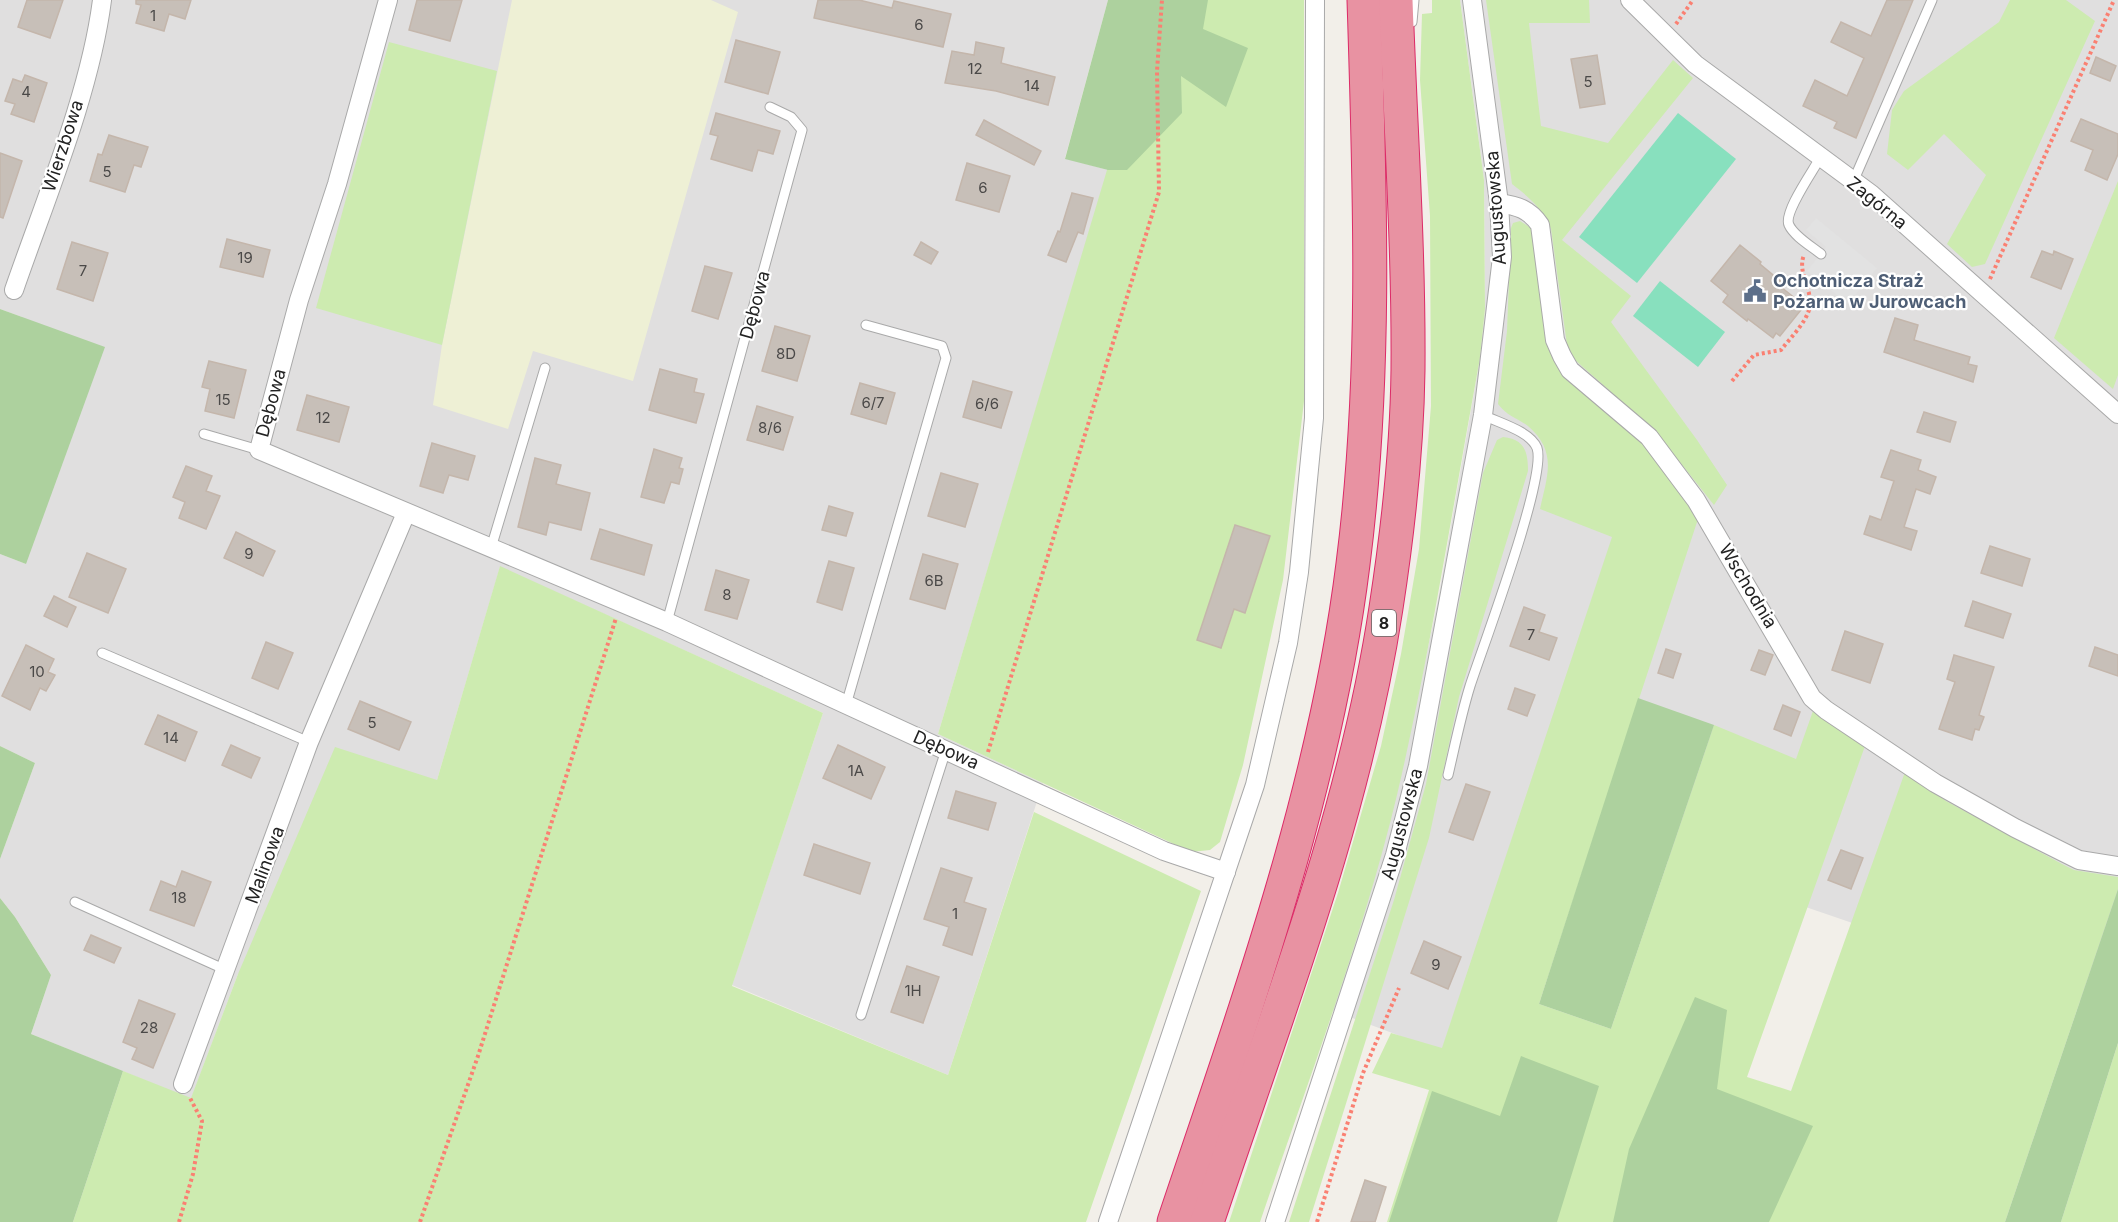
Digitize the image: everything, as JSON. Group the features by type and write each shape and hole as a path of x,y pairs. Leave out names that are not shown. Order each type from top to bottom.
{"highway":[{"name":"8","path":"1174,1222 1284,885 1320,745 1344,624 1365,450 1371,332 1370,177 1364,0"},
{"name":"8","path":"1207,1222 1303,936 1336,828 1360,736 1386,610 1402,471 1408,374 1403,64 1396,0"}],"street":[{"name":"Wierzbowa","path":"14,290 76,108 98,30 102,0"},
{"name":"Dębowa","path":"388,0 337,184 299,300 259,450 667,622 1164,851 1226,872"},
{"path":"1108,1222 1255,785 1283,665 1299,572 1314,418 1316,0"},
{"name":"Augustowska","path":"1275,1222 1395,855 1415,777 1483,415 1502,257 1499,203 1472,0"},
{"name":"Zagórna","path":"1630,0 1667,38 1736,96 1871,194 2118,414"},
{"name":"Wschodnia","path":"1499,203 1523,208 1533,214 1540,225 1555,340 1570,370 1649,437 1696,500 1812,698 1826,710 1935,783 2015,828 2079,860 2118,866"},
{"name":"Malinowa","path":"183,1084 309,742 406,513"}],"lane":[{"path":"1411,29 1414,0"},
{"path":"1853,182 1932,0"},
{"name":"Dębowa","path":"667,622 801,130 791,117 770,107"},
{"path":"1820,158 1789,209 1787,219 1789,227 1821,254"},
{"path":"846,705 946,358 942,346 866,325"},
{"path":"491,548 545,368"},
{"name":"Augustowska","path":"1448,775 1470,688 1522,531 1538,469 1537,448 1531,440 1483,415"},
{"path":"204,434 259,450"},
{"path":"102,653 309,742"},
{"path":"861,1015 946,750"},
{"path":"75,902 226,970"}],"path":[{"path":"984,767 1159,192 1157,71 1162,0"},
{"path":"1667,38 1693,0"},
{"path":"1980,291 1992,275 2114,0"},
{"path":"1732,381 1754,355 1781,350 1808,314 1810,303 1800,263 1809,244"},
{"path":"420,1222 481,1045 621,603"},
{"path":"1317,1222 1363,1073 1399,988"},
{"path":"179,1222 194,1174 202,1121 183,1084"}],"shaded area":[{"path":"0,0 1108,0 1065,158 1108,170 938,734 1043,783 948,1075 732,985 823,713 500,567 437,780 238,974 191,1099 31,1034 51,975 15,917 0,898 0,859 35,763 0,746 0,554 26,564 22,317 0,309"},
{"path":"1460,0 2118,0 2118,1014 1537,815 1451,1055 1331,1010 1396,797 1438,600 1480,358 1485,309 1484,180"},
{"path":"1816,218 1877,268 1848,304 1807,271 1826,247 1806,230"}],"green space":[{"path":"512,0 711,0 738,12 633,381 533,351 508,429 433,405 442,345"},
{"path":"1108,0 1304,0 1304,401 1283,580 1243,765 1220,842 1210,850 1191,852 938,734 1107,170"},
{"path":"1108,0 1208,0 1203,29 1248,48 1226,107 1181,76 1182,113 1127,170 1108,170 1065,159"},
{"path":"1432,0 1460,0 1484,180 1485,309 1480,358 1421,686 1397,795 1368,903 1260,1222 1229,1222 1338,893 1381,746 1401,654 1419,549 1431,406 1430,216 1420,80 1422,14 1432,13"},
{"path":"1486,0 1589,0 1590,23 1529,23 1541,126 1608,143 1673,60 1693,78 1562,240 1631,296 1611,322 1727,485 1714,505 1655,431 1575,360 1567,345 1551,229 1535,204 1512,184"},
{"path":"2010,0 2066,0 2095,21 1985,264 1972,267 1947,244 1986,175 1944,134 1908,170 1887,154 1892,110 1904,91 1999,22"},
{"path":"389,42 497,71 442,345 316,308"},
{"path":"1678,113 1736,159 1637,283 1579,237"},
{"path":"2118,181 2118,375 2113,389 2054,338"},
{"path":"1520,221 1531,228 1546,343 1554,358 1575,384 1641,441 1698,519 1539,1004 1611,1029 1714,725 1796,759 1813,711 1865,746 1747,1077 1791,1091 1905,772 1946,801 2074,870 2118,877 2118,889 2005,1222 1387,1222 1429,1090 1372,1073 1391,1033 1442,1048 1612,537 1540,509 1548,465 1544,445 1528,426 1498,404 1507,331 1511,228 1513,223"},
{"path":"1660,281 1725,332 1698,367 1633,316"},
{"path":"0,309 105,347 26,564 0,554"},
{"path":"1503,437 1516,440 1523,447 1526,452 1528,471 1459,697 1429,838 1309,1222 1289,1222 1394,900 1426,784 1483,473 1497,440"},
{"path":"500,566 823,713 732,986 948,1075 1034,812 1201,891 1086,1222 73,1222 123,1071 191,1098 238,974 335,747 437,780"},
{"path":"1638,698 1714,725 1611,1029 1539,1004"},
{"path":"0,746 35,763 0,859"},
{"path":"2118,889 2118,1043 2061,1222 2005,1222"},
{"path":"0,898 15,917 51,975 31,1034 123,1071 73,1222 0,1222"},
{"path":"1695,997 1727,1010 1717,1089 1813,1126 1769,1222 1613,1222 1629,1149"},
{"path":"2118,1043 2118,1222 2061,1222"},
{"path":"1521,1056 1599,1086 1557,1222 1389,1222 1432,1091 1500,1116"}],"building":[{"path":"27,0 63,0 50,38 18,27"},
{"path":"136,0 191,0 185,19 169,14 164,31 136,23 141,5 136,4"},
{"path":"417,0 462,0 450,41 409,30"},
{"path":"818,0 859,0 892,8 894,1 951,14 943,47 814,18"},
{"path":"1887,0 1913,0 1856,138 1834,128 1837,122 1803,106 1815,80 1847,96 1864,58 1831,42 1841,22 1871,36"},
{"path":"736,40 780,52 768,94 725,82"},
{"path":"976,42 1004,48 1001,63 1055,77 1048,105 996,91 945,83 952,51 974,55"},
{"path":"1597,55 1605,104 1580,108 1571,59"},
{"path":"2096,57 2116,66 2110,81 2090,73"},
{"path":"25,75 47,83 34,122 11,114 15,104 5,101 13,79 22,82"},
{"path":"716,113 780,131 773,154 758,150 752,171 711,159 718,136 710,134"},
{"path":"2081,119 2118,134 2118,154 2107,180 2085,170 2093,150 2071,141"},
{"path":"984,120 1041,151 1034,165 976,135"},
{"path":"109,135 148,147 141,167 134,165 125,192 90,181 98,154 102,155"},
{"path":"0,153 22,161 3,218 0,217"},
{"path":"967,163 1010,176 999,212 956,200"},
{"path":"1072,193 1093,198 1083,234 1078,232 1066,262 1048,255 1058,231 1060,232"},
{"path":"227,239 270,250 263,277 220,267"},
{"path":"72,242 108,253 93,301 57,289"},
{"path":"921,242 938,252 931,264 914,255"},
{"name":"Ochotnicza Straż Pożarna w Jurowcach","path":"1740,245 1784,284 1781,287 1801,303 1797,307 1801,310 1780,336 1776,333 1773,338 1723,302 1728,295 1711,281"},
{"path":"2042,251 2053,255 2054,251 2073,259 2061,289 2031,277"},
{"path":"705,266 732,273 718,319 692,311"},
{"path":"1895,318 1918,325 1914,340 1970,357 1968,364 1977,366 1973,382 1884,352"},
{"path":"775,326 810,336 797,381 762,371"},
{"path":"209,361 246,370 234,418 205,411 210,389 202,387"},
{"path":"660,369 697,379 694,392 704,394 696,423 649,410"},
{"path":"973,381 1012,392 1001,428 963,417"},
{"path":"860,383 895,393 886,424 851,414"},
{"path":"307,395 349,407 339,442 297,430"},
{"path":"757,406 793,417 783,450 747,440"},
{"path":"1924,412 1956,422 1950,442 1917,432"},
{"path":"432,443 475,456 468,480 449,475 443,493 420,486"},
{"path":"654,449 682,458 679,468 683,469 679,484 671,482 664,503 641,497"},
{"path":"1891,450 1921,460 1918,470 1936,477 1930,494 1916,489 1904,527 1917,531 1911,550 1864,534 1870,516 1881,520 1894,481 1881,477"},
{"path":"535,458 561,465 556,484 590,493 581,530 549,522 546,535 518,527"},
{"path":"186,466 212,476 206,491 220,496 206,529 179,518 185,502 173,497"},
{"path":"941,473 978,484 965,527 928,516"},
{"path":"829,506 853,513 846,536 822,530"},
{"path":"1235,525 1270,536 1245,613 1234,609 1221,648 1197,640"},
{"path":"600,529 652,545 644,575 591,559"},
{"path":"236,532 275,551 263,576 224,558"},
{"path":"1990,546 2030,559 2022,586 1981,573"},
{"path":"87,553 126,569 108,613 69,597"},
{"path":"923,554 958,564 945,609 910,599"},
{"path":"829,561 854,568 842,610 817,602"},
{"path":"716,570 749,580 737,619 705,610"},
{"path":"54,596 76,607 67,627 44,616"},
{"path":"1973,601 2011,614 2003,638 1965,626"},
{"path":"1524,607 1545,615 1539,632 1557,638 1549,660 1510,646"},
{"path":"1845,631 1883,644 1870,683 1832,670"},
{"path":"266,642 293,653 278,689 252,678"},
{"path":"26,645 54,659 48,672 55,675 46,691 40,688 30,710 2,696"},
{"path":"2095,647 2118,655 2118,676 2089,666"},
{"path":"1666,649 1681,654 1673,678 1658,673"},
{"path":"1759,650 1773,655 1765,675 1751,670"},
{"path":"1954,655 1994,667 1979,715 1984,717 1979,730 1975,729 1972,740 1939,729 1955,682 1947,679"},
{"path":"1515,688 1535,695 1527,716 1508,709"},
{"path":"360,701 411,722 399,750 348,729"},
{"path":"1783,705 1800,712 1791,736 1774,729"},
{"path":"158,715 197,732 185,761 145,744"},
{"path":"231,745 260,758 251,778 222,765"},
{"path":"838,745 885,767 871,799 823,778"},
{"path":"1466,784 1490,792 1473,840 1449,832"},
{"path":"956,791 996,803 988,830 948,818"},
{"path":"814,844 870,863 860,894 804,875"},
{"path":"1841,850 1863,858 1851,889 1828,880"},
{"path":"941,868 972,878 964,902 986,909 972,955 943,945 949,927 924,919"},
{"path":"182,871 211,882 194,926 150,910 161,881 176,887"},
{"path":"91,935 121,948 114,963 84,950"},
{"path":"1424,941 1461,957 1448,989 1411,973"},
{"path":"907,966 939,977 923,1023 891,1012"},
{"path":"139,1000 175,1014 153,1068 132,1059 137,1048 123,1042"},
{"path":"1365,1180 1386,1187 1375,1222 1351,1222"}],"place":[{"name":"Ochotnicza Straż Pożarna w Jurowcach","path":"1755,291"}]}
